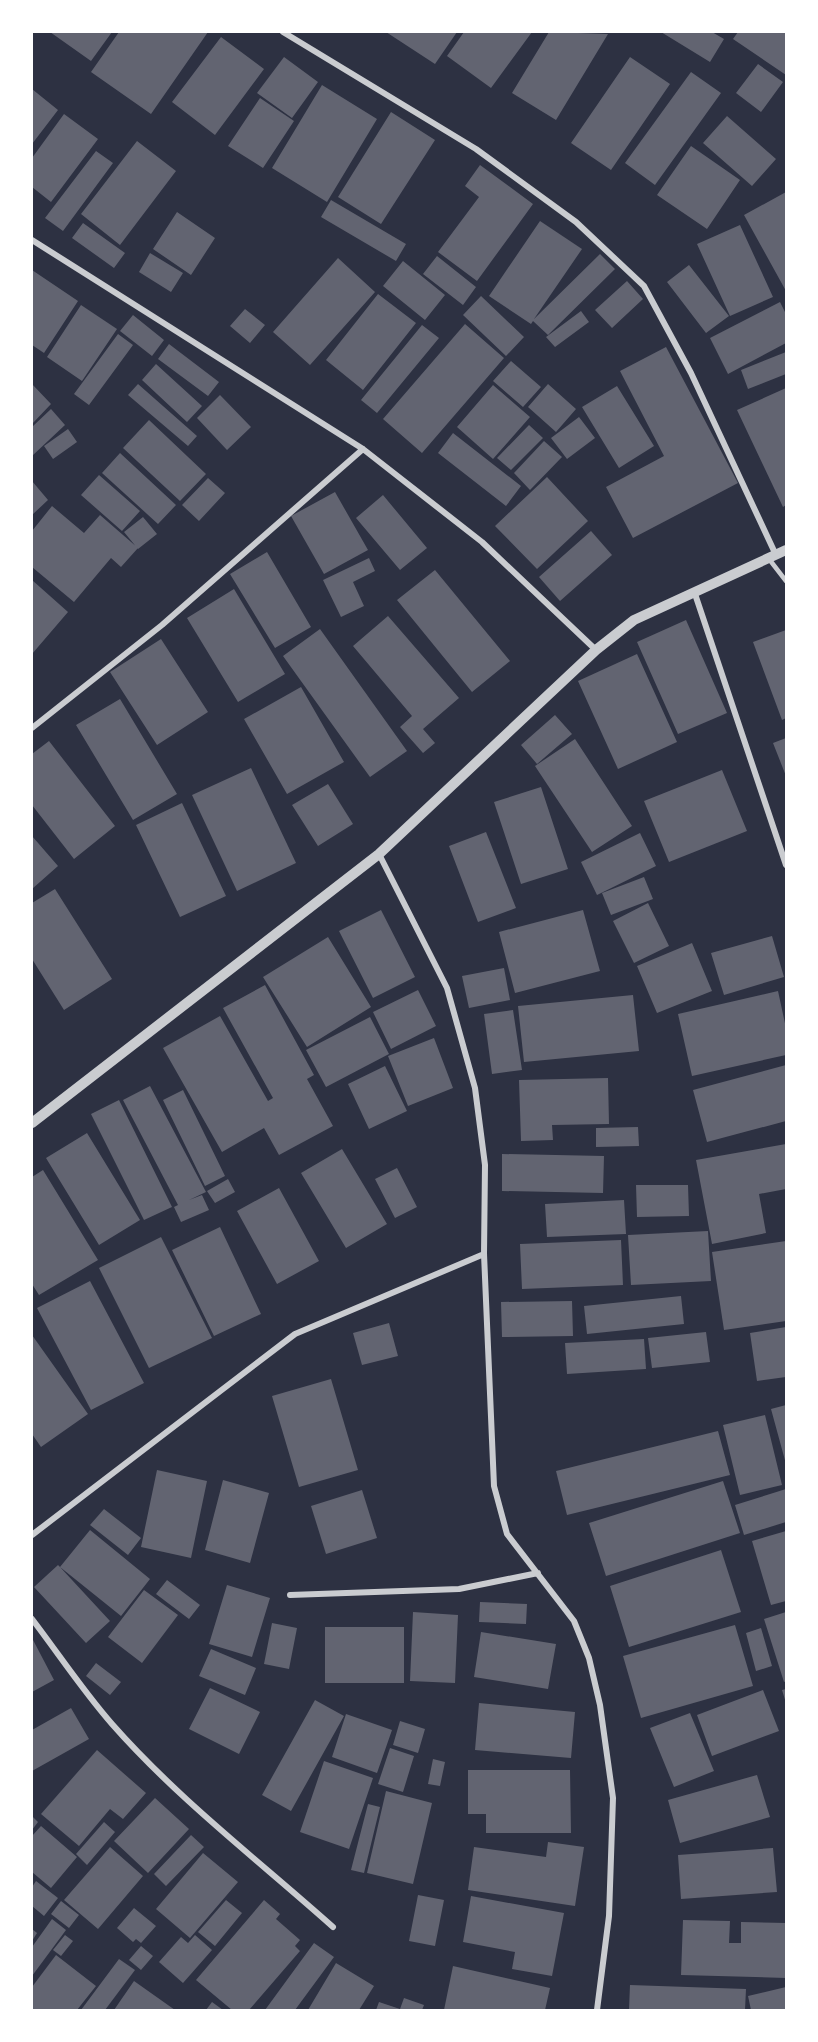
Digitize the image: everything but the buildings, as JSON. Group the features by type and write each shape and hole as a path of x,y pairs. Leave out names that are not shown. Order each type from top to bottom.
{"street":[{"path":"283,32 477,149 576,222 644,286 691,373 771,555"},
{"path":"32,240 363,449 482,542 596,650"},
{"path":"32,728 162,625 363,449"},
{"path":"32,1123 379,854 596,650 634,620 786,550"},
{"path":"694,591 786,865"},
{"path":"379,854 447,988 475,1088 485,1165 484,1254 494,1486 507,1534 574,1621 589,1658 605,1740 613,1798 610,1892 597,2010"},
{"path":"32,1535 295,1334 484,1254"},
{"path":"290,1595 459,1589 538,1573"},
{"path":"32,1619 111,1723 157,1772 245,1853 333,1927"}],"lane":[{"path":"771,555 786,581"}]}
